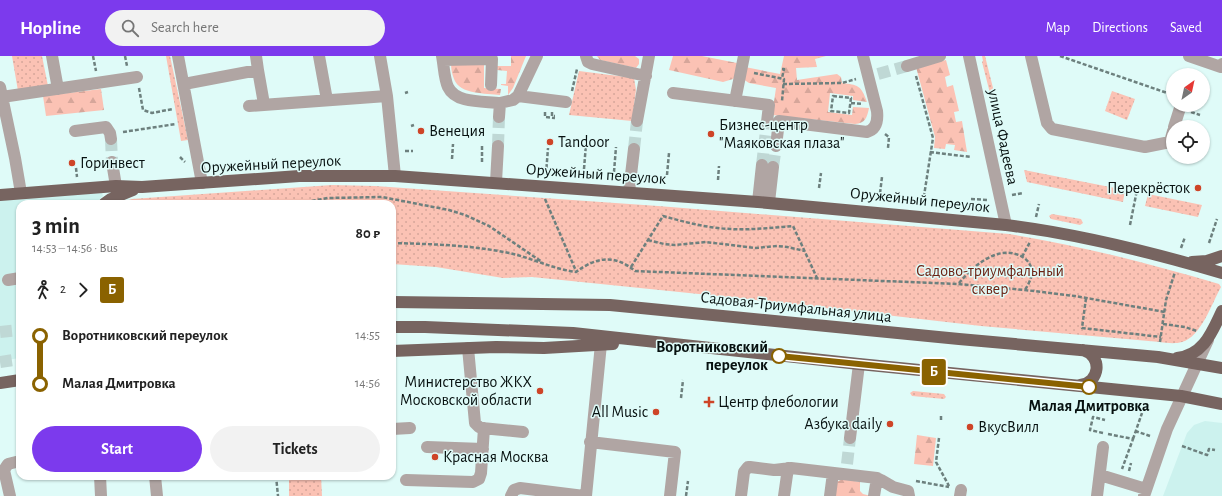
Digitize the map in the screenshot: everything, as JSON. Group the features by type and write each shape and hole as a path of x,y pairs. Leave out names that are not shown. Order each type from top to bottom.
{"main road":[{"name":"Оружейный переулок","path":"0,195 116,186 142,187 299,176 395,176 764,202 1006,225 1033,228 1128,247 1186,262"},
{"path":"109,200 125,192 142,187"},
{"path":"1186,262 1207,261 1222,256"},
{"path":"1186,262 1222,273"},
{"name":"Садовая-Триумфальная улица","path":"396,302 594,304 952,339 1082,350 1170,359 1222,368"},
{"path":"1170,359 1190,355 1201,347 1210,336 1222,311"},
{"path":"396,327 551,332 1181,396 1222,404"},
{"path":"396,351 468,348 544,348 601,344 655,343"},
{"path":"1077,386 1089,383 1096,373 1097,367 1096,361 1092,355 1088,351 1082,350"},
{"path":"0,383 16,381"}],"street":[{"path":"52,56 58,89"},
{"path":"178,56 202,183"},
{"path":"256,56 264,104"},
{"path":"319,56 327,100"},
{"path":"380,56 387,96 395,176"},
{"path":"491,85 492,59 442,58 448,88 458,97 500,103 513,100 518,96 537,56"},
{"path":"637,121 650,56"},
{"path":"735,101 744,56"},
{"path":"776,146 780,121 867,132 876,126 878,119 873,75 863,56"},
{"path":"910,65 940,56"},
{"name":"улица Фадеева","path":"968,56 1006,225"},
{"path":"1032,56 1047,123 1052,129 1145,147 1166,143"},
{"path":"1189,56 1221,67 1222,64"},
{"path":"586,57 588,62 592,64 646,76"},
{"path":"184,84 258,70"},
{"path":"21,193 1,92 58,89 137,77"},
{"path":"673,94 769,106 767,122"},
{"path":"249,106 387,96"},
{"path":"518,96 566,102"},
{"path":"499,117 500,103"},
{"path":"75,131 106,127 110,136"},
{"path":"496,182 498,146"},
{"path":"629,192 634,149"},
{"path":"112,162 116,186"},
{"path":"764,202 768,166"},
{"path":"1100,475 1145,492 1181,396 1210,336"},
{"path":"511,496 514,490 520,488 585,496 601,344"},
{"path":"468,348 474,423 479,427 484,428 523,432"},
{"path":"850,438 859,364"},
{"path":"396,429 410,428"},
{"path":"406,480 476,481 479,479 481,473 484,428"},
{"path":"590,442 675,452 670,496"},
{"path":"427,447 483,449"},
{"path":"1097,496 1103,447"},
{"path":"10,496 4,470 8,464 16,462"},
{"path":"741,496 744,472 748,467 774,470 788,468 833,473 847,470 877,478 893,487 908,491 909,496"},
{"path":"784,496 788,468"},
{"path":"830,496 833,473"},
{"path":"874,496 877,478"},
{"path":"100,480 101,496"},
{"path":"155,480 157,496"}],"path":[{"path":"1060,56 1166,93"},
{"path":"566,102 569,103 579,62 586,57"},
{"path":"910,65 932,138 924,196"},
{"path":"780,121 784,78 782,78 784,69 782,69"},
{"path":"751,72 782,78"},
{"path":"783,84 842,83 873,75"},
{"path":"137,77 143,110 152,113 173,109"},
{"path":"833,96 851,98 849,113 831,111 833,96"},
{"path":"110,136 176,124"},
{"path":"452,159 453,144"},
{"path":"584,169 586,144"},
{"path":"482,145 482,162"},
{"path":"614,172 616,147"},
{"path":"546,176 548,148"},
{"path":"930,152 972,157"},
{"path":"667,175 670,153"},
{"path":"924,164 928,165"},
{"path":"718,180 719,166"},
{"path":"819,188 821,173"},
{"path":"880,193 882,177"},
{"path":"1130,225 1137,190"},
{"path":"1008,196 1023,192"},
{"path":"317,200 328,198 382,197 448,210 465,215 489,226 546,264"},
{"path":"545,198 576,272"},
{"path":"971,199 993,199"},
{"path":"1036,219 1039,204"},
{"path":"631,267 663,216 719,228 793,226 817,278"},
{"path":"1208,243 1217,219"},
{"path":"1181,250 1185,237"},
{"path":"1022,257 1032,238"},
{"path":"648,240 675,245 706,242 755,248 787,246 804,251"},
{"path":"396,243 439,245 489,250 518,255 563,270 576,272 588,264 603,259 618,261 631,267 635,271 958,284 1025,290 1086,298 1165,312"},
{"path":"958,284 972,270 994,256 1010,252 1022,257 1029,264 1032,273 1025,290"},
{"path":"1160,342 1166,300 1175,271"},
{"path":"1086,298 1082,328 1161,337"},
{"path":"1163,324 1185,327 1197,331"},
{"path":"681,398 683,380"},
{"path":"1121,472 1142,413"},
{"path":"941,415 941,420"},
{"path":"1105,420 1093,417 1090,430 1133,439"},
{"path":"1135,431 1150,436"},
{"path":"921,481 950,488 936,462 939,438"},
{"path":"1182,446 1207,455 1209,449 1215,450"},
{"path":"276,480 278,496"},
{"path":"686,496 688,481"}],"shaded area":[{"path":"102,193 103,196 98,200 16,200 16,359 0,361 0,200"},
{"path":"1205,421 1222,423 1222,496 1163,496 1187,433 1194,425"}],"green space":[{"path":"12,56 42,56 48,86 18,91"},
{"path":"166,56 170,56 188,140 181,141"},
{"path":"511,56 526,56 513,88 508,95 508,86 501,85 506,84 507,71 497,70 497,66 511,66"},
{"path":"597,56 635,56 639,59 639,64 636,68 600,60"},
{"path":"673,56 702,56 737,63 735,76 733,79 723,82 669,70"},
{"path":"784,56 826,56 815,59 817,67 796,68 797,80 837,74 841,77 842,83 852,84 861,89 867,102 853,100 853,96 830,93 828,112 852,115 853,107 869,108 865,119 855,124 772,115 776,88 749,83 743,79 745,67 780,74"},
{"path":"982,56 985,56 997,104 993,105 982,62"},
{"path":"946,60 950,75 945,77 947,87 953,85 959,111 954,112 956,122 962,121 967,152 954,150 955,145 946,144 945,149 934,148 935,137 916,67"},
{"path":"451,63 484,63 484,88 501,89 500,95 468,91 462,88 454,79"},
{"path":"579,71 634,78 636,90 632,121 569,115"},
{"path":"101,89 104,110 46,116 43,96"},
{"path":"1112,91 1135,99 1127,120 1105,111"},
{"path":"1024,170 1125,190 1123,202 1027,182"},
{"name":"Садово-триумфальный сквер","path":"332,185 375,186 658,206 1009,234 1035,238 1167,269 1219,284 1221,287 1205,319 1195,334 1182,342 1168,343 981,326 738,298 532,277 503,278 436,267 396,264 396,200 129,200"},
{"path":"1148,194 1202,205 1198,217 1145,206"},
{"path":"1052,214 1081,219 1083,223 1080,225 1051,219 1049,216"},
{"path":"913,391 944,394 946,397 944,399 912,396 910,393"},
{"path":"917,435 936,438 933,466 914,464"},
{"path":"843,479 860,482 860,491 863,494 871,496 833,496 836,482"},
{"path":"289,480 321,480 322,496 289,496"}],"tunnel":[{"path":"878,74 907,66"},
{"path":"498,146 499,117"},
{"path":"634,149 637,121"},
{"path":"762,165 767,122"},
{"path":"111,139 112,162"},
{"path":"773,167 776,146"},
{"path":"0,332 16,330"},
{"path":"0,362 16,360"},
{"path":"847,464 850,438"}],"bus line":[{"name":"Б","path":"779,356 1089,387"}],"place":[{"name":"Венеция","path":"421,131"},
{"name":"Бизнес-центр \"Маяковская плаза\"","path":"711,134"},
{"name":"Tandoor","path":"550,142"},
{"name":"Горинвест","path":"72,163"},
{"name":"Перекрёсток","path":"1198,188"},
{"name":"Воротниковский переулок","path":"779,356"},
{"name":"Малая Дмитровка","path":"1089,387"},
{"name":"Министерство ЖКХ Московской области","path":"540,391"},
{"name":"Центр флебологии","path":"709,402"},
{"name":"All Music","path":"656,412"},
{"name":"Азбука daily","path":"890,424"},
{"name":"ВкусВилл","path":"970,427"},
{"name":"Красная Москва","path":"435,457"}]}
